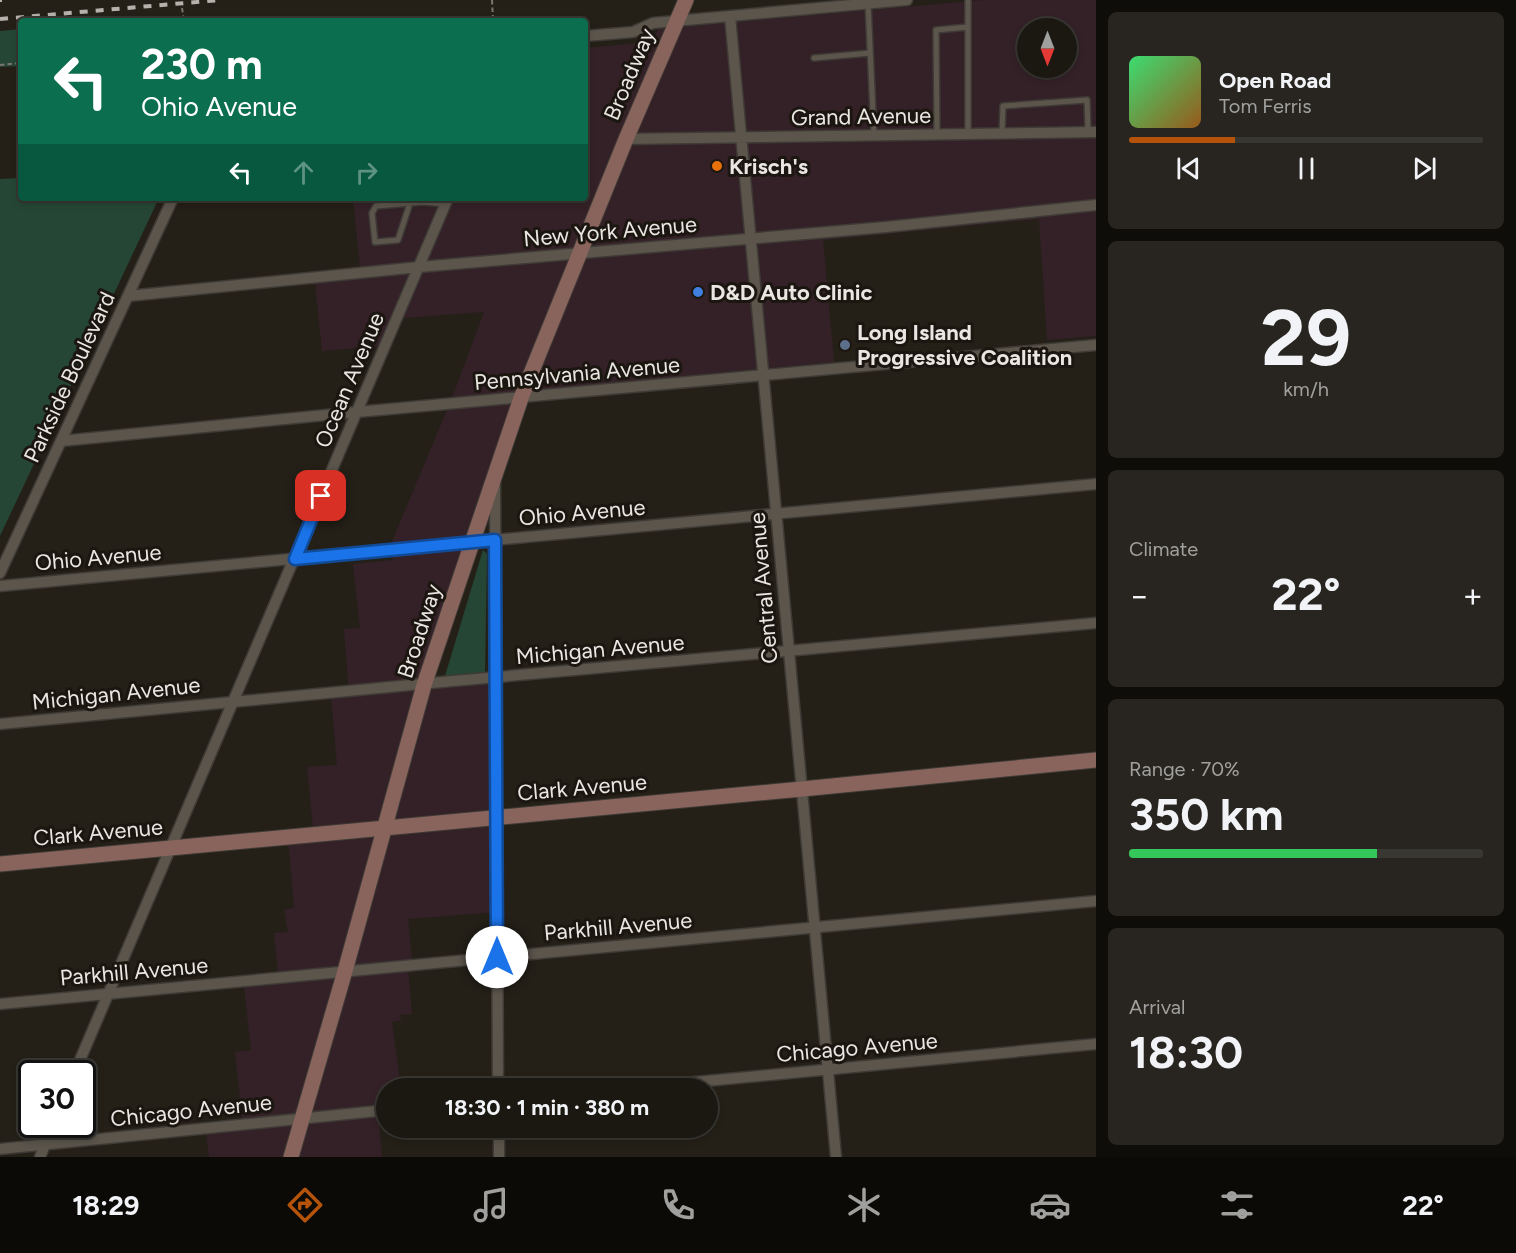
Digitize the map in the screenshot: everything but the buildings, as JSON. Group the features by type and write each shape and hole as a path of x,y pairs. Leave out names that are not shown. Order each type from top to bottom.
{"main road":[{"name":"Broadway","path":"291,1157 424,685 521,398 626,139 686,0"},
{"name":"Clark Avenue","path":"0,864 1096,760"}],"street":[{"path":"588,36 633,32 653,23 907,0"},
{"name":"Central Avenue","path":"730,16 836,1157"},
{"name":"Grand Avenue","path":"626,139 1092,132"},
{"name":"Parkside Boulevard","path":"0,573 171,201"},
{"name":"Ocean Avenue","path":"80,1060 447,201"},
{"name":"New York Avenue","path":"128,296 419,267 886,227 1096,205"},
{"name":"Pennsylvania Avenue","path":"61,441 1096,345"},
{"path":"496,474 498,1078"},
{"name":"Ohio Avenue","path":"0,586 1096,484"},
{"name":"Michigan Avenue","path":"0,724 1096,623"},
{"name":"Parkhill Avenue","path":"0,1004 1096,901"},
{"name":"Chicago Avenue","path":"718,1080 1096,1044"},
{"name":"Chicago Avenue","path":"0,1149 376,1111"},
{"path":"40,1157 48,1138"},
{"path":"499,1138 499,1157"}],"lane":[{"path":"968,0 968,134"},
{"path":"868,3 874,135"},
{"path":"937,134 936,30 968,27"},
{"path":"814,58 870,53"},
{"path":"1002,133 1004,106 1087,100 1092,132"},
{"path":"410,203 398,240 375,242 372,213 376,206 410,203 447,201"}],"path":[{"path":"492,0 493,18"},
{"path":"182,8 184,18"},
{"path":"0,65 18,63"}],"shaded area":[{"path":"983,0 1096,0 1096,336 1047,340 1039,219 823,240 834,362 516,392 415,690 489,684 492,823 497,912 408,919 413,969 408,969 412,1014 400,1015 401,1020 392,1022 400,1078 376,1078 376,1138 380,1138 382,1157 209,1157 206,1130 243,1126 235,1052 251,1050 244,987 279,983 274,933 288,932 284,910 294,908 289,849 284,842 314,838 307,767 337,765 331,696 349,694 344,629 360,628 353,564 393,560 391,544 452,398 484,312 404,318 390,345 322,351 315,282 361,277 353,201 588,201 588,48 652,42 658,29"}],"green space":[{"path":"18,29 18,66 0,67 0,31"},
{"path":"18,178 18,201 158,201 0,536 0,179"},
{"path":"483,550 487,554 485,672 445,676"}],"railway":[{"path":"0,19 220,0"}],"place":[{"name":"Krisch's","path":"717,166"},
{"name":"D&D Auto Clinic","path":"698,292"},
{"name":"Long Island Progressive Coalition","path":"845,345"}],"route":[{"path":"321,496 295,559 495,540 497,957"}]}
